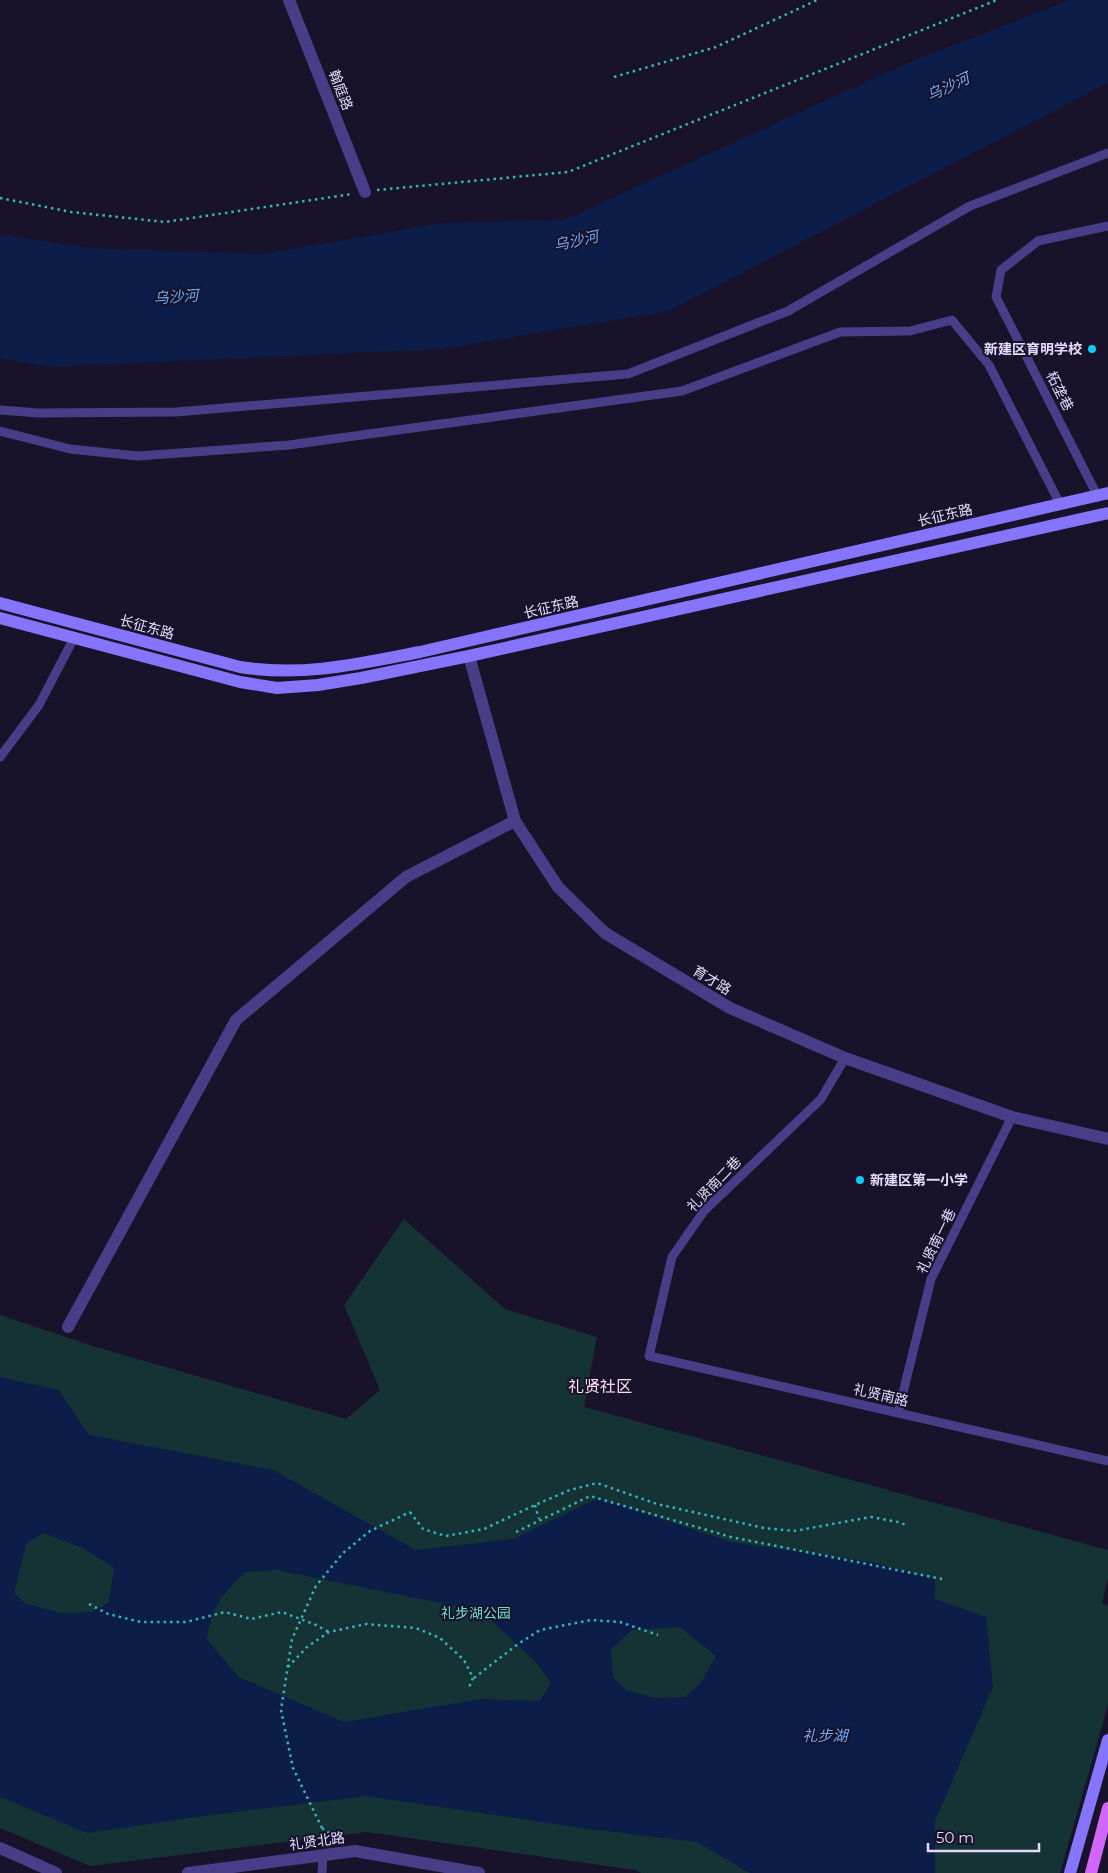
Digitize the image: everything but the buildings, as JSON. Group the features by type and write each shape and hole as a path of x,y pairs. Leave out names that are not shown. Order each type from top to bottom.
{"main road":[{"name":"长征东路","path":"0,602 240,667 268,672 318,670 420,652 1103,494"},
{"path":"0,618 240,682 277,688 318,686 469,656 1108,513"},
{"path":"1070,1873 1108,1740"},
{"path":"1091,1873 1108,1808"}],"street":[{"name":"翰庭路","path":"289,0 365,192"},
{"name":"育才路","path":"469,656 514,821 558,887 605,933 730,1008 845,1058 1012,1117 1108,1139"},
{"path":"68,1327 236,1020 406,877 514,821"},
{"path":"0,1848 56,1873"},
{"name":"礼贤北路","path":"188,1873 355,1851 479,1873"}],"lane":[{"path":"0,410 38,413 176,412 628,374 788,311 970,206 1108,153"},
{"name":"柘垄巷","path":"1103,494 996,297 1000,270 1038,240 1108,226"},
{"path":"0,431 70,449 138,456 289,446 682,391 840,332 910,331 952,320 989,365 1060,504"},
{"path":"0,757 38,705 74,638"},
{"name":"礼贤南二巷","path":"649,1356 672,1257 704,1211 821,1100 845,1058"},
{"name":"礼贤南一巷","path":"898,1413 931,1279 1012,1117"},
{"name":"礼贤南路","path":"649,1356 1108,1461"},
{"path":"322,1873 323,1855"}],"path":[{"path":"614,76 716,47 817,0"},
{"path":"0,198 71,212 165,222 365,192 568,172 996,0"},
{"path":"322,1828 293,1768 280,1710 292,1639 316,1586 343,1553 370,1531 410,1512 422,1530 446,1536 484,1529 570,1490 597,1483 657,1504 764,1528 794,1531 871,1518 906,1525"},
{"path":"516,1532 590,1496 731,1536 942,1579"},
{"path":"535,1505 540,1519"},
{"path":"89,1604 108,1614 141,1622 186,1622 225,1612 251,1619 282,1612 329,1632"},
{"path":"468,1690 473,1678 540,1630 591,1620 620,1622 658,1635"},
{"path":"288,1668 307,1647 329,1632 366,1624 416,1628 440,1638 464,1660 473,1678"}],"green space":[{"name":"礼步湖公园","path":"404,1219 505,1309 597,1337 584,1407 1108,1550 1108,1579 1102,1603 1108,1606 1108,1705 1060,1873 641,1873 635,1870 367,1832 90,1866 0,1828 0,1315 96,1347 346,1419 380,1390 344,1305"}],"water":[{"name":"乌沙河","path":"1070,0 1108,0 1108,83 669,311 441,349 46,367 0,358 0,234 89,248 263,254 441,223 564,220 910,62"},
{"name":"礼步湖","path":"0,1377 59,1390 89,1435 273,1470 416,1550 513,1539 598,1498 731,1542 871,1562 935,1579 935,1599 986,1617 993,1687 935,1821 935,1873 750,1873 697,1842 588,1829 367,1796 204,1816 87,1833 0,1797","holes":["43,1533 83,1548 114,1568 109,1602 92,1612 61,1613 26,1604 14,1593 26,1544","277,1570 481,1611 535,1661 551,1683 540,1701 481,1699 344,1722 239,1677 207,1640 211,1619 219,1602 230,1587 245,1572","680,1627 716,1656 701,1683 685,1697 655,1698 626,1690 613,1677 611,1649 632,1630"]}],"place":[{"name":"新建区育明学校","path":"1092,349"},
{"name":"新建区第一小学","path":"860,1180"}],"district":[{"name":"礼贤社区","path":"600,1386"}]}
